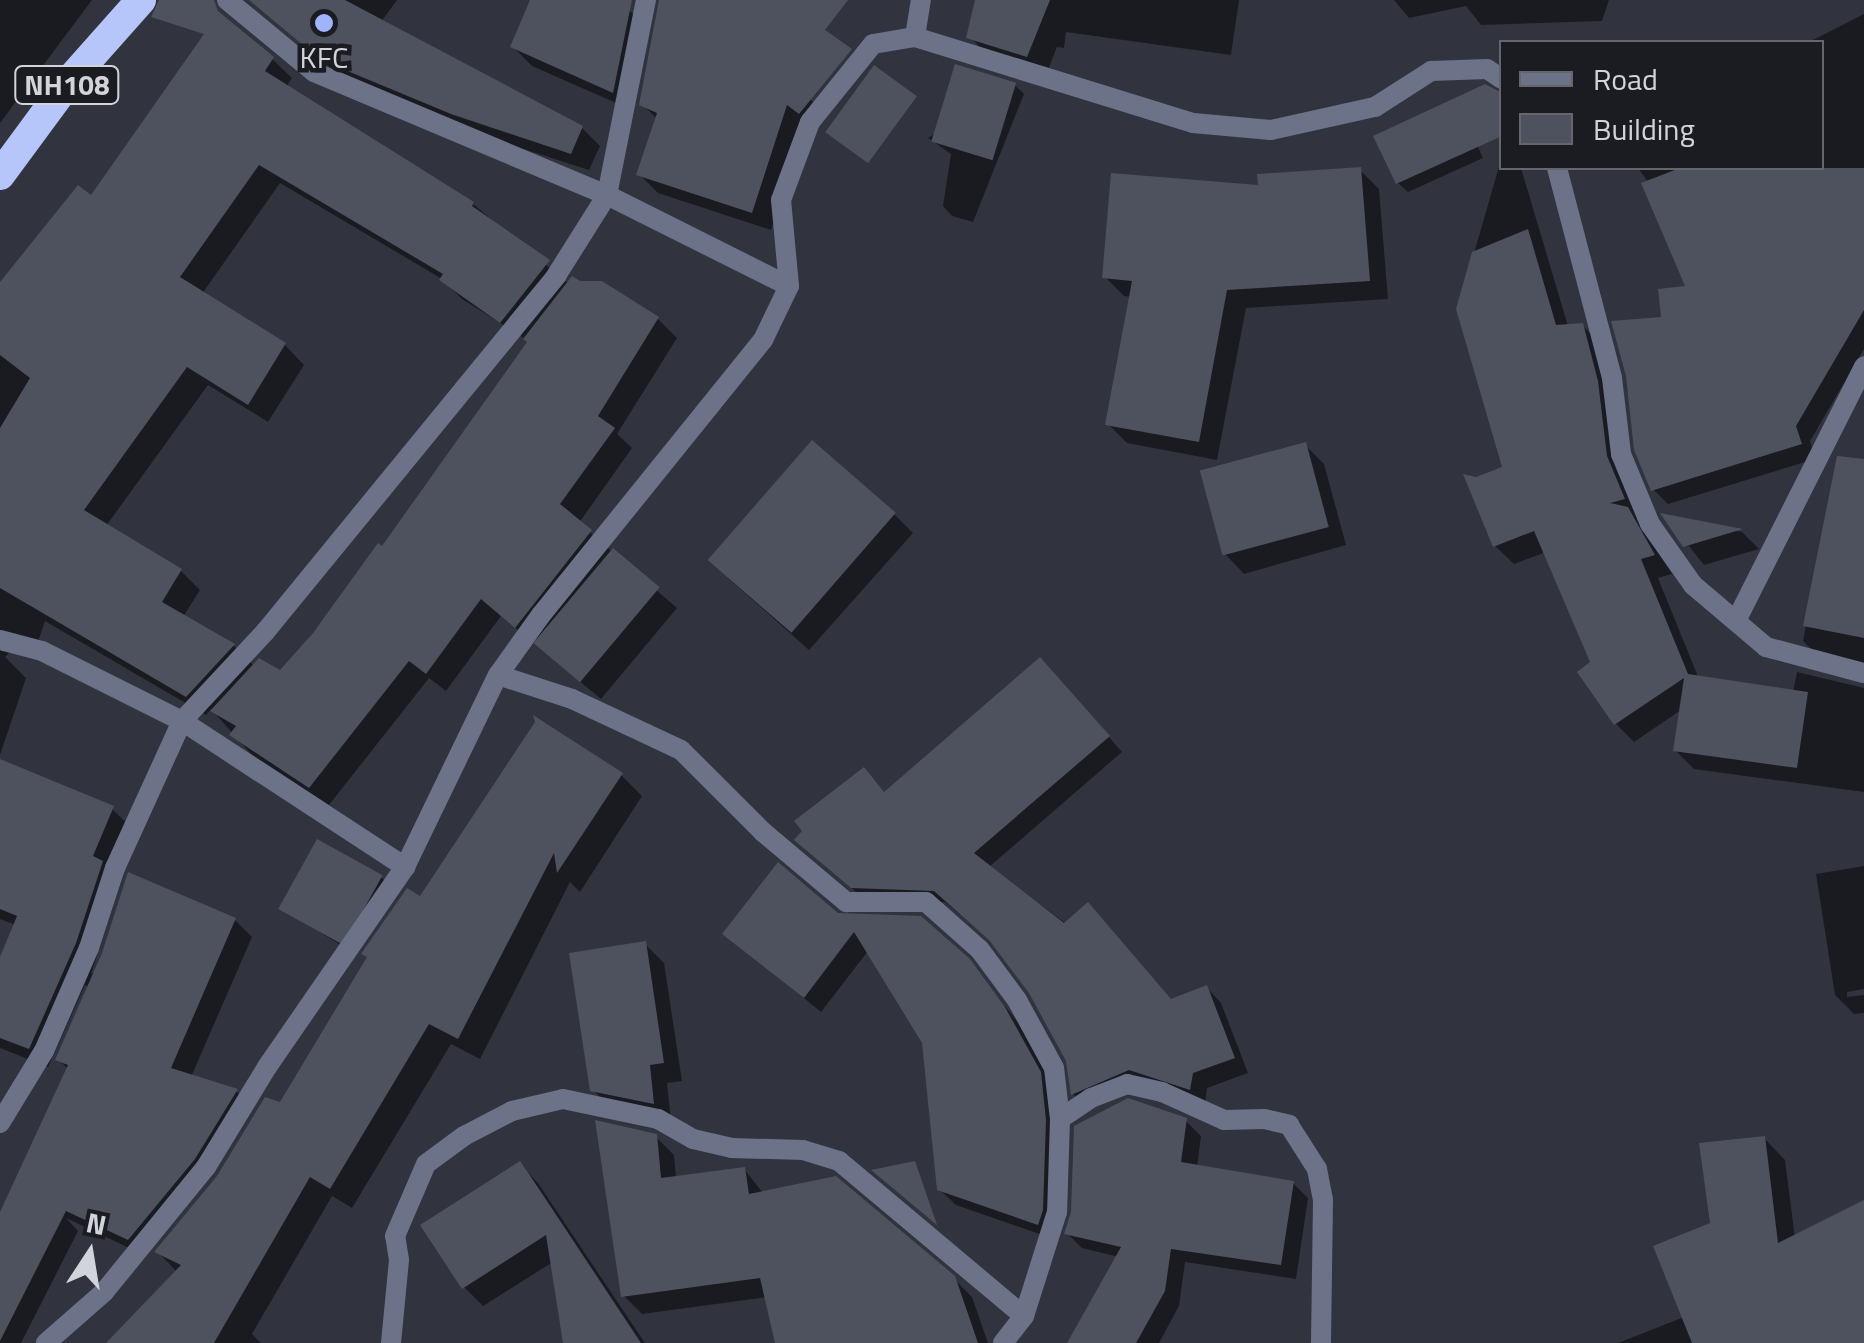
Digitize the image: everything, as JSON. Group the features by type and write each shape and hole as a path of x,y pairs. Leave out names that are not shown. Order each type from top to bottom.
{"highway":[{"name":"NH108","path":"0,176 70,80 140,0"}],"street":[{"path":"227,0 314,72 606,195 788,286"},
{"path":"0,1123 44,1051 89,948 115,868 182,721 265,632 556,276 606,195 646,0"},
{"path":"916,38 921,0"},
{"path":"46,1343 104,1292 206,1167 268,1068 405,867 498,676 540,615 762,340 788,286 781,200 810,122 873,44 916,38 1192,123 1271,130 1375,108 1431,71 1487,69 1499,77"},
{"path":"1557,170 1612,378 1621,454 1650,524 1692,585 1766,647 1864,673"},
{"path":"1736,622 1864,366"},
{"path":"0,640 42,651 182,721 405,867"},
{"path":"498,676 572,698 681,750 763,832 846,902 926,902 980,950 1017,1000 1054,1068 1060,1120 1057,1212 1024,1316 1003,1343"},
{"path":"1060,1120 1091,1098 1128,1084 1162,1092 1224,1120 1264,1120 1289,1125 1317,1169 1323,1200 1321,1343"},
{"path":"391,1343 399,1260 395,1236 426,1164 464,1136 512,1111 562,1099 658,1119 694,1139 731,1148 803,1150 839,1161 1024,1316"}],"building":[{"path":"159,0 214,0 218,11 274,57 265,71 474,202 472,206 550,260 500,323 439,280 443,274 259,165 180,277 286,343 248,405 187,367 84,510 182,569 162,602 235,644 186,697 0,588 0,428 30,378 0,355 0,282 78,185 91,195 204,34 151,17"},
{"path":"249,0 345,0 583,126 571,154 451,114 321,60"},
{"path":"530,0 632,0 613,93 510,47"},
{"path":"659,0 848,0 825,30 852,49 799,114 787,105 752,213 636,175 657,113 639,105"},
{"path":"975,0 1050,0 1027,57 966,38"},
{"path":"955,64 1016,83 993,160 931,141"},
{"path":"874,65 917,96 868,163 825,132"},
{"path":"1485,84 1499,91 1499,137 1396,184 1373,136"},
{"path":"1361,167 1370,281 1227,290 1199,442 1105,425 1132,281 1102,278 1111,173 1258,185 1257,174"},
{"path":"1864,168 1864,310 1796,426 1802,444 1651,491 1634,450 1626,376 1611,321 1661,317 1658,289 1685,286 1641,183 1675,170"},
{"path":"1528,229 1556,325 1583,323 1598,381 1607,456 1625,499 1610,503 1628,507 1655,555 1641,559 1688,674 1808,692 1797,768 1673,751 1684,678 1614,725 1577,672 1590,662 1534,531 1493,547 1463,474 1476,477 1502,467 1456,309 1472,252"},
{"path":"572,276 580,281 602,281 659,317 598,416 615,428 560,504 592,530 515,628 481,599 426,674 409,661 309,788 229,735 236,726 210,711 259,658 280,670 313,633 378,543 382,546 527,342 523,339"},
{"path":"812,440 896,513 791,633 708,560"},
{"path":"1306,442 1329,527 1223,555 1200,470"},
{"path":"1837,456 1864,459 1864,638 1803,626"},
{"path":"1660,513 1743,529 1683,547"},
{"path":"613,548 660,587 580,682 533,643"},
{"path":"1040,657 1110,736 974,853 1064,923 1088,902 1171,999 1207,985 1235,1058 1193,1073 1190,1090 1129,1070 1071,1095 1066,1061 1029,993 989,940 934,891 851,888 794,840 802,831 794,821 864,767 884,792"},
{"path":"533,715 623,773 557,873 554,853 458,1039 429,1024 330,1189 310,1177 214,1343 106,1343 181,1265 154,1252 217,1176 265,1097 280,1102 367,957 361,954 407,888 420,896 535,722"},
{"path":"0,759 114,806 93,856 103,861 76,943 29,1049 0,1038 0,957 17,916 0,909"},
{"path":"317,839 383,875 344,945 278,909"},
{"path":"778,862 838,913 921,916 970,959 1005,1007 1041,1072 1046,1120 1043,1210 1038,1225 937,1190 922,1043 854,932 804,998 722,934"},
{"path":"128,872 236,918 171,1068 238,1089 195,1159 128,1240 66,1211 0,1341 0,1212 68,1065 55,1060 102,953"},
{"path":"646,941 664,1063 650,1065 654,1104 590,1091 569,953"},
{"path":"1128,1098 1187,1118 1181,1162 1294,1181 1281,1265 1171,1249 1165,1291 1136,1343 1067,1343 1121,1247 1064,1234 1071,1212 1074,1126"},
{"path":"595,1120 657,1134 661,1178 745,1167 749,1194 836,1176 955,1276 978,1343 775,1343 760,1278 621,1297"},
{"path":"1765,1136 1778,1243 1864,1200 1864,1343 1692,1343 1653,1246 1710,1223 1699,1143"},
{"path":"520,1161 641,1343 563,1343 546,1235 462,1289 420,1225"},
{"path":"915,1161 937,1225 871,1170"}],"place":[{"name":"KFC","path":"324,23"}]}
